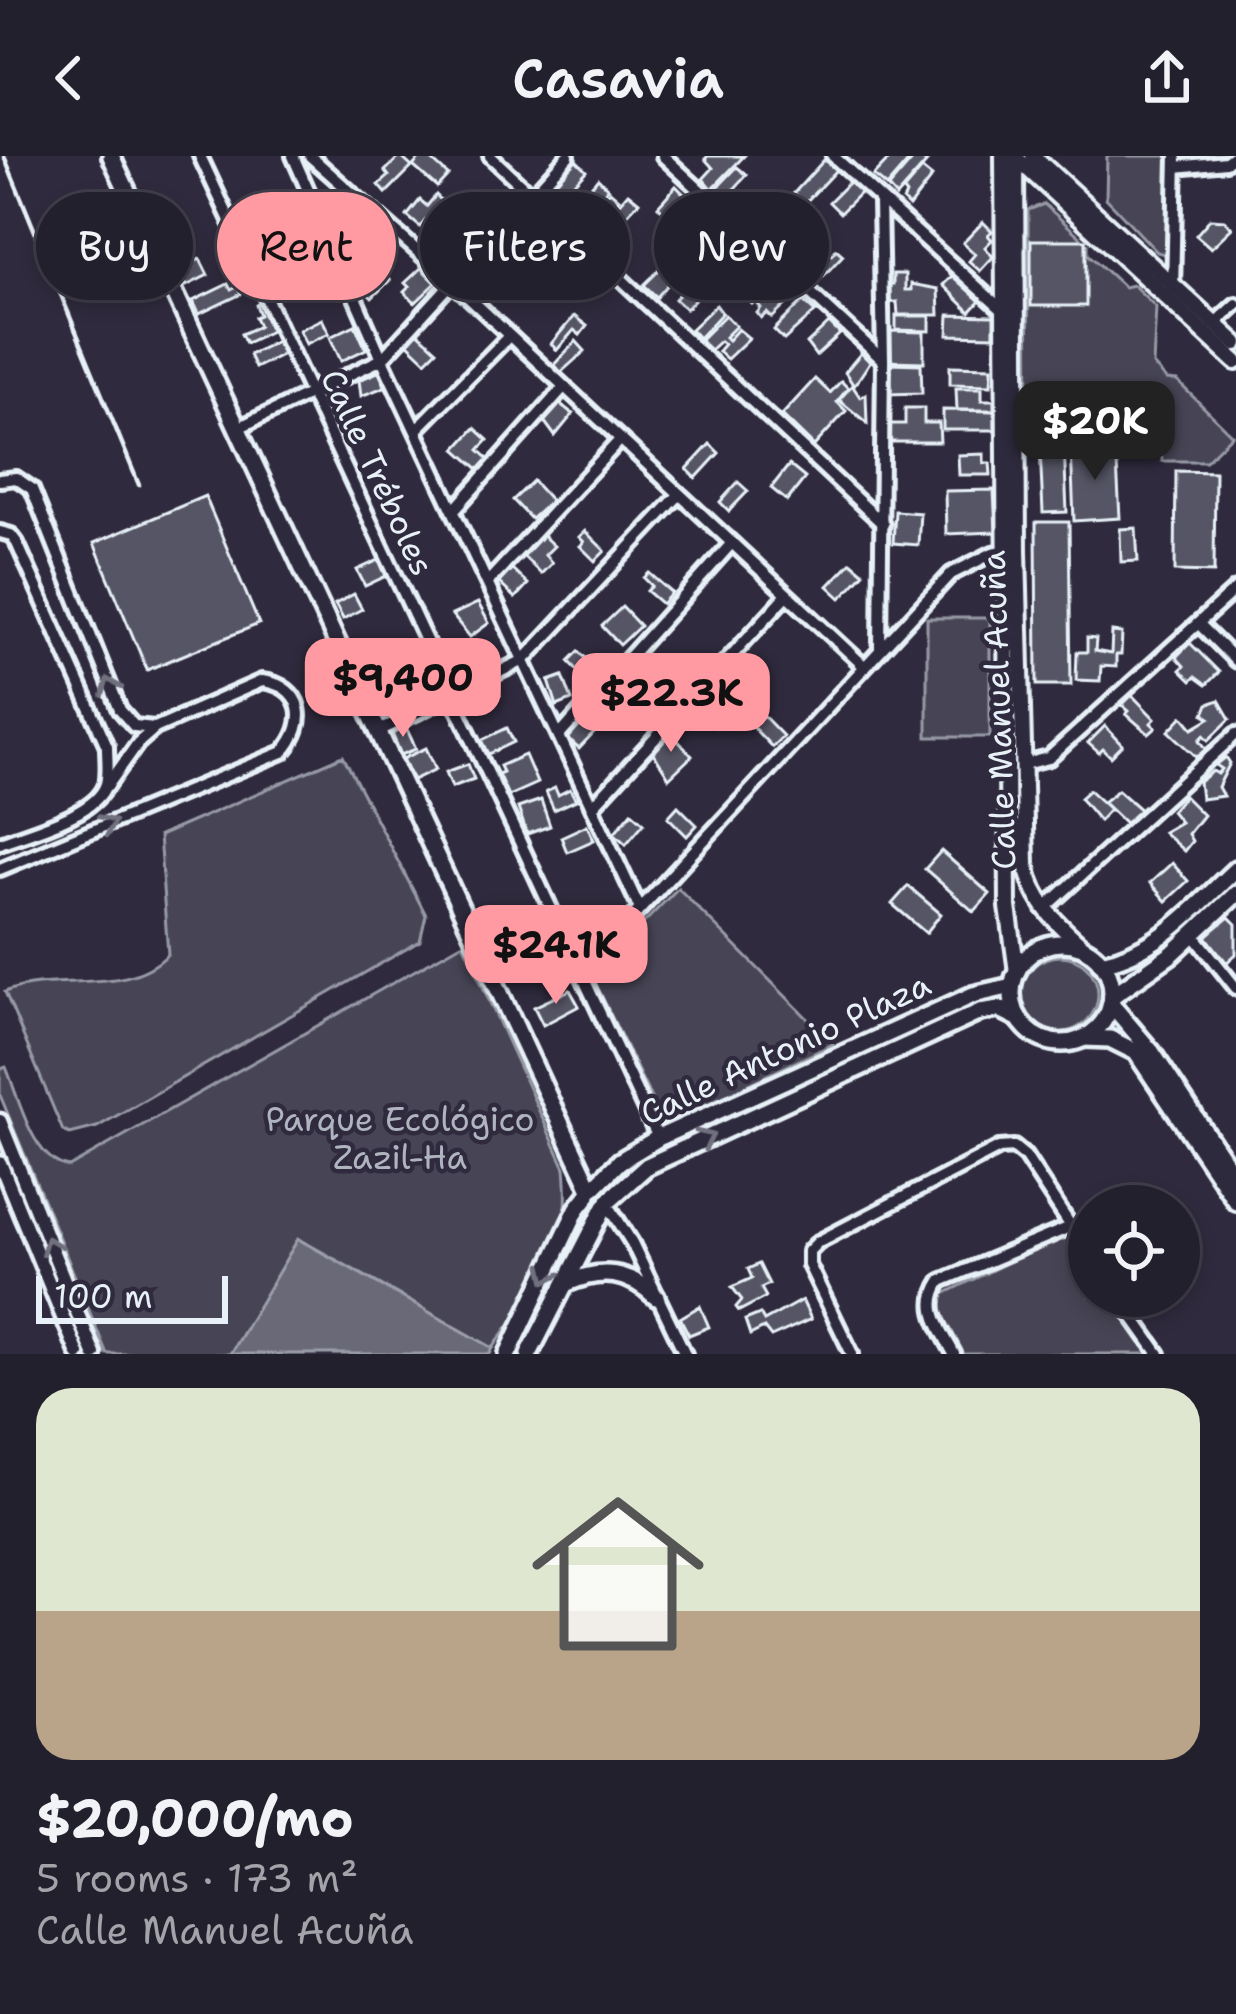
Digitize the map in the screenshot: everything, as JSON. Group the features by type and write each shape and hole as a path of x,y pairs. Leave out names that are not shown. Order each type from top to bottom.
{"main road":[{"path":"111,156 591,1190 605,1188 607,1203"},
{"path":"1024,157 1172,292 1236,343"},
{"path":"1024,157 1172,292 1236,362"},
{"name":"Calle Manuel Acuña","path":"1015,979 1008,907 1013,319 1024,157"},
{"name":"Calle Manuel Acuña","path":"1011,550 1025,764 1026,864 1044,908 1095,957"},
{"path":"1236,868 1160,940 1128,957 1095,957 1073,944 1038,949 1015,979 1012,1002 1018,1018 1040,1039 1070,1043 1084,1038 1096,1030 1111,1000 1172,954 1236,894"},
{"path":"1160,940 1172,954"},
{"path":"1095,957 1111,1000 1236,1179"},
{"name":"Calle Antonio Plaza","path":"508,1354 591,1190 620,1161 658,1138 1015,979"},
{"name":"Calle Antonio Plaza","path":"530,1354 607,1203 647,1166 980,1012 1000,1009 1018,1018"},
{"path":"1084,1038 1110,1039 1136,1052 1236,1201"},
{"path":"567,1283 592,1272 622,1274 641,1283 656,1298"}],"street":[{"name":"Calle Tréboles","path":"200,156 658,1138"},
{"path":"293,156 382,359 639,908"},
{"path":"310,156 420,254"},
{"path":"490,156 528,192"},
{"path":"536,192 568,156"},
{"path":"664,156 883,360"},
{"path":"833,156 1013,319"},
{"path":"1172,292 1176,161 1226,162 1234,156"},
{"path":"880,201 880,649"},
{"path":"630,288 883,524"},
{"path":"238,428 382,359 434,300"},
{"path":"471,300 864,666"},
{"path":"1215,323 1236,304"},
{"path":"416,430 509,336"},
{"path":"454,510 563,388"},
{"path":"488,582 619,441"},
{"path":"0,480 16,478 32,489 120,710 134,726 155,728"},
{"path":"379,731 524,660 678,496"},
{"path":"0,532 17,542 107,746 105,789"},
{"path":"559,736 731,544"},
{"path":"580,974 951,574 1011,550"},
{"path":"1025,764 1049,758 1236,589"},
{"path":"593,806 787,596"},
{"path":"1199,624 1236,661"},
{"path":"0,843 89,806 138,742 155,728 262,681 277,683 301,715 298,735 283,752 0,869"},
{"path":"1044,908 1236,734"},
{"path":"1193,934 1236,988"},
{"path":"0,1121 94,1354"},
{"path":"852,1354 809,1265 809,1250 818,1242 999,1148 1014,1147 1025,1156 1068,1224"},
{"path":"0,1163 78,1354"},
{"path":"607,1203 632,1243 685,1354"},
{"path":"954,1354 932,1312 932,1295 941,1281 1068,1228"},
{"path":"1133,1317 1159,1354"}],"green space":[{"path":"1107,156 1170,156 1168,255 1157,252 1106,198"},
{"path":"1044,204 1088,244 1088,254 1124,287 1133,285 1156,307 1153,365 1167,380 1177,381 1232,435 1206,461 1162,461 1161,442 1029,441 1028,210"},
{"path":"927,618 990,618 990,737 927,737"},
{"path":"343,756 426,915 420,941 97,1127 70,1134 63,1131 5,992 46,983 112,979 151,967 168,954 159,836"},
{"path":"678,888 833,1044 664,1125 592,976"},
{"name":"Parque Ecológico Zazil-Ha","path":"463,943 565,1168 566,1206 548,1261 493,1348 299,1239 230,1354 107,1354 0,1095 0,1069 6,1067 36,1141 56,1162 69,1167"},
{"path":"1060,956 1087,967 1098,994 1087,1021 1060,1032 1033,1021 1022,994 1033,967"},
{"path":"1068,1232 1068,1317 1126,1317 1151,1354 964,1354 940,1309 942,1295"}],"water":[{"path":"298,1239 493,1348 490,1354 230,1354"}],"building":[{"path":"400,156 412,167 387,192 379,185 389,176 385,171"},
{"path":"422,156 448,175 437,187 413,166"},
{"path":"744,156 712,189 703,179 713,168 705,159"},
{"path":"892,156 913,156 886,187 873,176"},
{"path":"915,157 927,162 896,197 888,188"},
{"path":"575,159 586,170 565,192 543,192"},
{"path":"825,159 836,170 815,192 795,192"},
{"path":"737,167 747,175 731,192 714,191"},
{"path":"922,169 932,177 909,207 903,191"},
{"path":"598,178 608,188 605,192 586,192"},
{"path":"853,178 864,189 840,213 829,202"},
{"path":"420,200 420,227 407,216"},
{"path":"1210,219 1224,220 1232,228 1211,248 1196,235"},
{"path":"983,222 992,231 988,235 992,240 985,247 993,257 980,271 969,261 975,254 963,243"},
{"path":"1031,240 1086,240 1086,306 1031,306"},
{"path":"836,249 843,255 829,270 829,252 832,255"},
{"path":"200,259 208,275 193,282 193,262"},
{"path":"420,269 420,298 415,303 404,292 409,287 405,283"},
{"path":"955,273 981,300 970,312 943,285"},
{"path":"893,274 905,274 905,290 911,290 911,284 938,289 939,315 898,315 897,302 886,303 886,284 893,284"},
{"path":"654,275 654,294 644,285"},
{"path":"217,289 217,300 228,300 199,314 193,301"},
{"path":"791,300 772,318 767,313 761,318 757,303"},
{"path":"803,301 815,312 784,340 774,330"},
{"path":"259,303 271,331 246,343 241,334 259,326 255,317 260,315"},
{"path":"716,305 722,313 699,338 691,329"},
{"path":"725,315 736,326 725,337 728,340 738,329 749,338 727,359 718,351 724,344 720,341 710,350 700,340"},
{"path":"949,315 994,316 994,336 948,335"},
{"path":"574,316 587,326 580,335 574,330 557,350 551,344"},
{"path":"896,316 930,316 930,331 896,330"},
{"path":"322,319 329,333 306,344 299,330"},
{"path":"829,323 840,334 816,356 807,344"},
{"path":"355,325 366,349 341,361 330,337"},
{"path":"416,331 437,350 426,361 406,342"},
{"path":"888,331 924,332 924,362 888,361"},
{"path":"277,341 283,354 255,368 249,355"},
{"path":"576,341 585,351 558,375 551,368"},
{"path":"861,353 870,362 854,386 845,372"},
{"path":"888,363 921,364 922,393 887,394"},
{"path":"950,366 992,367 991,385 950,384"},
{"path":"380,371 387,386 361,396 359,380"},
{"path":"815,379 830,393 841,381 848,388 837,402 846,411 814,446 782,415"},
{"path":"852,385 860,397 866,394 867,423 839,400"},
{"path":"956,388 982,388 982,400 994,400 994,410 957,410"},
{"path":"559,403 573,414 555,436 544,421"},
{"path":"905,408 924,408 924,423 939,423 940,442 887,442 886,424 905,424"},
{"path":"943,410 995,411 995,430 943,430"},
{"path":"475,428 488,440 479,450 489,459 480,470 456,449"},
{"path":"710,444 719,453 696,478 687,469"},
{"path":"1064,445 1067,512 1043,513 1040,447"},
{"path":"1116,445 1120,518 1074,521 1071,447"},
{"path":"984,454 991,475 959,475 958,455"},
{"path":"789,465 805,478 787,501 771,488"},
{"path":"1176,471 1215,472 1214,572 1175,571"},
{"path":"533,481 551,501 531,519 513,500"},
{"path":"738,482 748,491 729,511 720,502"},
{"path":"994,490 996,532 946,534 945,491"},
{"path":"205,496 259,624 147,670 94,543"},
{"path":"895,511 920,513 918,545 893,543"},
{"path":"1036,522 1069,522 1071,685 1037,685"},
{"path":"1136,528 1138,561 1121,562 1120,529"},
{"path":"585,531 605,551 595,561 580,546 584,542 579,537"},
{"path":"541,534 554,546 545,555 552,563 541,574 521,554"},
{"path":"379,560 386,576 365,586 357,570"},
{"path":"851,562 864,573 841,598 828,586"},
{"path":"510,567 528,584 515,598 497,581"},
{"path":"649,573 672,593 662,604 647,591 652,586 644,578"},
{"path":"354,594 362,609 343,619 335,604"},
{"path":"478,603 489,623 470,637 452,615"},
{"path":"622,607 640,626 620,645 602,626"},
{"path":"1112,632 1122,633 1116,667 1101,666 1100,681 1076,680 1077,652 1087,652 1087,638 1096,639 1095,651 1111,654"},
{"path":"1190,643 1219,672 1206,685 1195,677 1191,681 1180,670 1184,666 1176,657"},
{"path":"579,651 597,670 587,680 569,661"},
{"path":"634,663 651,678 632,699 615,684"},
{"path":"563,676 572,700 557,706 549,681"},
{"path":"496,684 500,695 464,706 461,695"},
{"path":"713,691 733,710 716,727 697,708"},
{"path":"1132,695 1155,719 1151,723 1156,728 1149,734 1122,705"},
{"path":"1219,700 1230,719 1209,740 1204,735 1200,740 1207,750 1197,757 1169,731 1183,716 1193,728 1210,718 1204,714 1208,704"},
{"path":"754,706 783,736 772,747 743,717"},
{"path":"581,716 596,731 579,749 563,735"},
{"path":"405,725 416,749 401,755 391,731"},
{"path":"1105,726 1123,745 1111,757 1088,743"},
{"path":"507,728 514,742 489,754 482,740"},
{"path":"671,733 692,756 669,778 652,751"},
{"path":"426,748 436,769 413,780 403,759"},
{"path":"525,755 537,783 508,796 498,774 503,772 500,766"},
{"path":"1226,757 1230,763 1218,787 1223,796 1201,799 1199,782 1213,771 1218,774 1222,769 1216,765"},
{"path":"468,764 474,779 452,787 446,772"},
{"path":"555,788 558,795 570,789 576,800 554,810 546,792"},
{"path":"1089,790 1110,809 1099,821 1080,798"},
{"path":"1118,790 1142,811 1125,823 1103,802"},
{"path":"1184,796 1203,815 1188,834 1192,841 1184,851 1163,832 1180,822 1171,811"},
{"path":"541,800 550,826 527,834 518,808"},
{"path":"678,806 697,825 687,836 668,817"},
{"path":"632,812 644,823 626,844 614,833"},
{"path":"587,825 594,840 567,852 561,837"},
{"path":"941,851 990,894 974,912 925,869"},
{"path":"1172,863 1188,881 1166,901 1150,883"},
{"path":"908,886 941,914 926,933 892,904"},
{"path":"1229,917 1236,924 1236,954 1225,964 1206,936"},
{"path":"570,990 579,1006 543,1025 534,1007"},
{"path":"759,1264 769,1284 761,1288 766,1297 739,1311 736,1307 742,1300 732,1287 752,1278 748,1269"},
{"path":"802,1300 811,1319 771,1337 764,1328 750,1335 745,1320 760,1314 764,1321"},
{"path":"700,1306 709,1327 689,1335 680,1318"}],"railway":[{"path":"4,156 139,485"}]}
